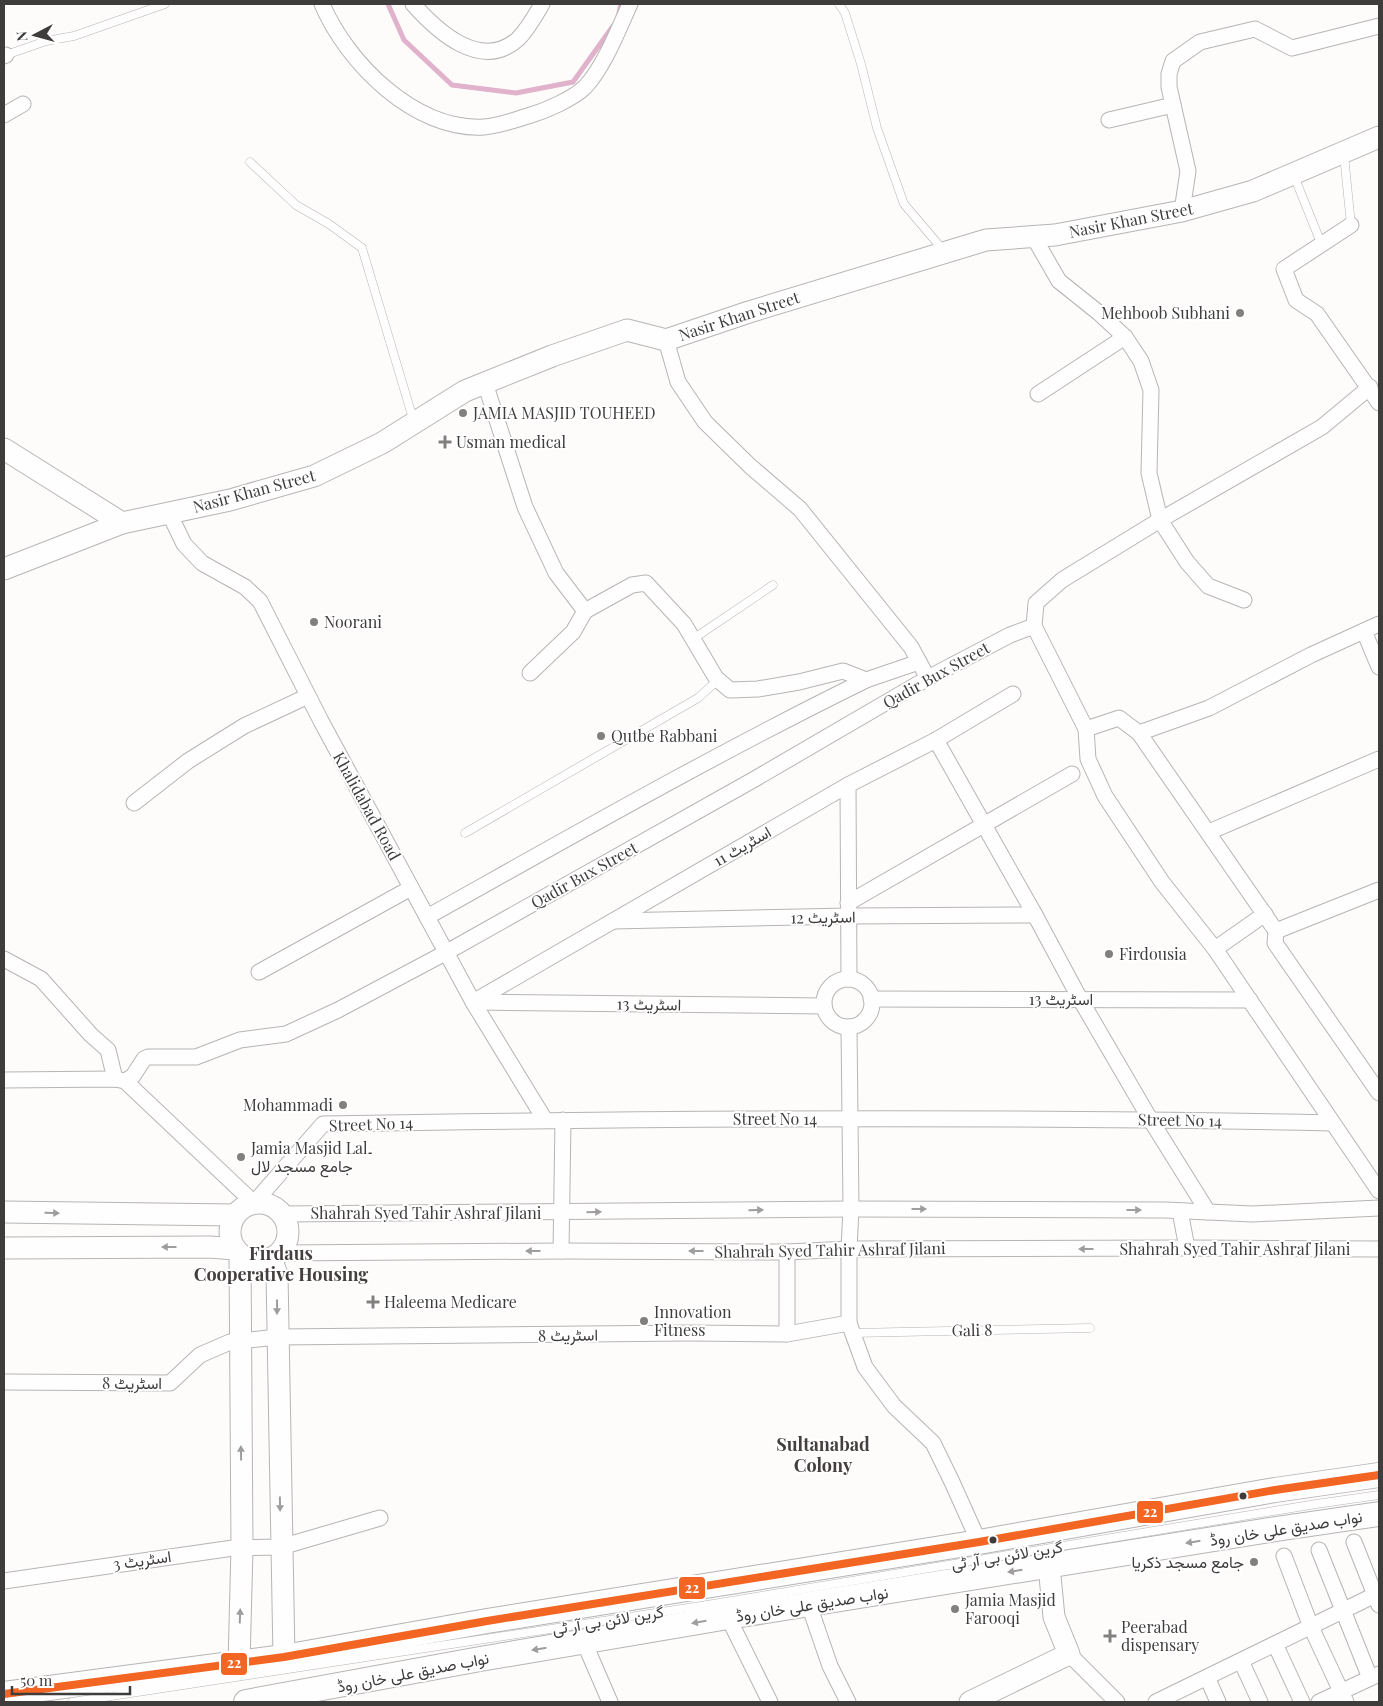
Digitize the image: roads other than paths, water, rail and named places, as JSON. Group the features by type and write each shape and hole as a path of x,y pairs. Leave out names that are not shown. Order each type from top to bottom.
{"main road":[{"path":"4,1694 284,1657 487,1621 979,1542 1275,1490 1379,1476"},
{"name":"نواب صدیق علی خان روڈ","path":"246,1702 278,1700 480,1658 1379,1514"}],"street":[{"path":"322,4 337,33 358,63 382,87 418,110 440,120 468,127 500,125 536,113 559,104 585,87 601,63 630,4"},
{"path":"413,4 432,25 450,39 472,49 489,52 517,40 542,4"},
{"path":"1182,211 1188,172 1169,87 1168,74 1173,61 1200,42 1255,30 1292,48 1379,26"},
{"path":"4,115 23,104"},
{"path":"1109,120 1173,105"},
{"name":"Nasir Khan Street","path":"4,569 122,523 230,500 314,476 382,443 466,391 552,356 626,330 666,340 986,240 1055,235 1182,211 1253,192 1379,137"},
{"path":"1351,225 1284,269 1296,300 1317,314 1370,387 1379,403"},
{"path":"1034,236 1060,281 1125,337 1142,361 1151,390 1149,473 1160,520 1187,562 1208,586 1244,600"},
{"path":"1038,394 1125,337"},
{"path":"666,340 678,382 705,422 750,466 800,509 910,647 928,678"},
{"path":"485,383 525,507 556,573 585,612"},
{"path":"1370,387 1322,427 1160,520 1062,580 1036,603 1034,626 1086,730 1088,759 1105,796 1162,882 1215,949 1379,1191"},
{"path":"4,449 122,523"},
{"name":"Khalidabad Road","path":"169,513 184,544 202,563 245,586 260,601 308,696 473,1002 545,1120"},
{"path":"530,673 573,632 585,612 632,585 646,583 684,624 718,680 730,690 758,689 799,682 843,671 866,680"},
{"path":"1139,733 1209,708 1311,655 1379,624"},
{"name":"Qadir Bux Street","path":"120,1080 133,1076 148,1056 196,1057 240,1040 286,1034 338,1010 447,952 753,780 928,678 1010,635 1034,626"},
{"path":"1364,631 1379,667"},
{"path":"427,917 814,706 866,680 919,662"},
{"name":"اسٹریٹ 11","path":"473,1002 848,785 936,740 1013,694"},
{"path":"134,803 188,761 244,726 308,696"},
{"path":"1086,730 1119,718 1139,733 1276,931 1276,943 1379,1093"},
{"path":"936,740 1080,999 1150,1120 1208,1212"},
{"path":"1209,832 1379,759"},
{"path":"848,909 984,825 1072,774"},
{"path":"848,785 849,979"},
{"path":"259,972 411,888"},
{"path":"1276,931 1379,890"},
{"name":"اسٹریٹ 12","path":"611,922 848,909 1035,915"},
{"path":"1215,949 1264,914"},
{"path":"4,959 41,979 91,1035 108,1050 120,1080 254,1203"},
{"path":"849,979 867,989 871,1000 870,1012 866,1019 860,1024 849,1027 834,1023 826,1014 824,1006 827,991 832,985 849,979"},
{"name":"اسٹریٹ 13","path":"871,1000 1250,1000"},
{"name":"اسٹریٹ 13","path":"473,1002 824,1006"},
{"path":"849,1027 851,1209 848,1250 851,1328 865,1367 894,1406 933,1443 979,1542"},
{"path":"4,1080 120,1080"},
{"name":"Street No 14","path":"254,1203 323,1124 545,1120 850,1119 1332,1123"},
{"path":"561,1251 563,1120"},
{"path":"4,1248 210,1247 237,1252 249,1260 259,1262 276,1256 286,1244 288,1234 287,1223 282,1214 273,1206 264,1203 254,1203 242,1208 234,1215 229,1230 230,1240 237,1252 240,1341 242,1548 239,1664"},
{"name":"Shahrah Syed Tahir Ashraf Jilani","path":"282,1214 851,1209 1180,1211 1252,1214 1379,1208"},
{"path":"1180,1211 1187,1248"},
{"path":"4,1212 234,1215"},
{"name":"Shahrah Syed Tahir Ashraf Jilani","path":"276,1256 561,1251 787,1252 1187,1248 1379,1249"},
{"path":"787,1252 787,1334"},
{"path":"276,1256 284,1657"},
{"name":"اسٹریٹ 8","path":"4,1382 170,1383 200,1354 230,1342 277,1337 689,1333 787,1334 851,1328"},
{"name":"اسٹریٹ 3","path":"4,1581 70,1570 242,1548 281,1547 380,1518"},
{"path":"1156,1702 1343,1611 1378,1598 1354,1542"},
{"path":"1319,1550 1343,1611 1375,1676 1343,1697 1319,1702"},
{"path":"1284,1556 1311,1627 1343,1697"},
{"path":"1049,1566 1054,1617 1070,1654 1117,1702"},
{"path":"809,1605 830,1666 848,1702"},
{"path":"728,1617 770,1702"},
{"path":"584,1642 610,1702"},
{"path":"1274,1644 1302,1702"},
{"path":"970,1702 1070,1654"},
{"path":"1241,1660 1260,1702"},
{"path":"1206,1677 1218,1702"}],"lane":[{"path":"5,55 46,41 74,36 165,4"},
{"path":"839,4 845,13 861,64 877,128 904,204 945,253"},
{"path":"1344,152 1351,225"},
{"path":"250,162 296,206 329,224 362,248 415,423"},
{"path":"1293,174 1322,243"},
{"path":"693,639 773,585"},
{"path":"465,833 698,698 718,680"},
{"name":"Gali 8","path":"851,1328 1090,1328"},
{"name":"گرین لائن بی آر ٹی","path":"72,1702 701,1606 1379,1495"}],"waterway":[{"path":"388,4 404,40 452,85 516,93 573,82 613,26"},
{"path":"619,13 621,4"}],"place":[{"name":"Mehboob Subhani","path":"1240,313"},
{"name":"JAMIA MASJID TOUHEED","path":"463,413"},
{"name":"Usman medical","path":"445,442"},
{"name":"Noorani","path":"314,622"},
{"name":"Qutbe Rabbani","path":"601,736"},
{"name":"Firdousia","path":"1109,954"},
{"name":"Mohammadi","path":"343,1105"},
{"name":"Jamia Masjid Lal۔ جامع مسجد لال","path":"241,1157"},
{"name":"Haleema Medicare","path":"373,1302"},
{"name":"Innovation Fitness","path":"644,1321"},
{"name":"جامع مسجد ذکریا","path":"1254,1562"},
{"name":"Jamia Masjid Farooqi","path":"955,1609"},
{"name":"Peerabad dispensary","path":"1110,1636"}],"district":[{"name":"Firdaus Cooperative Housing","path":"281,1264"},
{"name":"Sultanabad Colony","path":"823,1455"}]}
